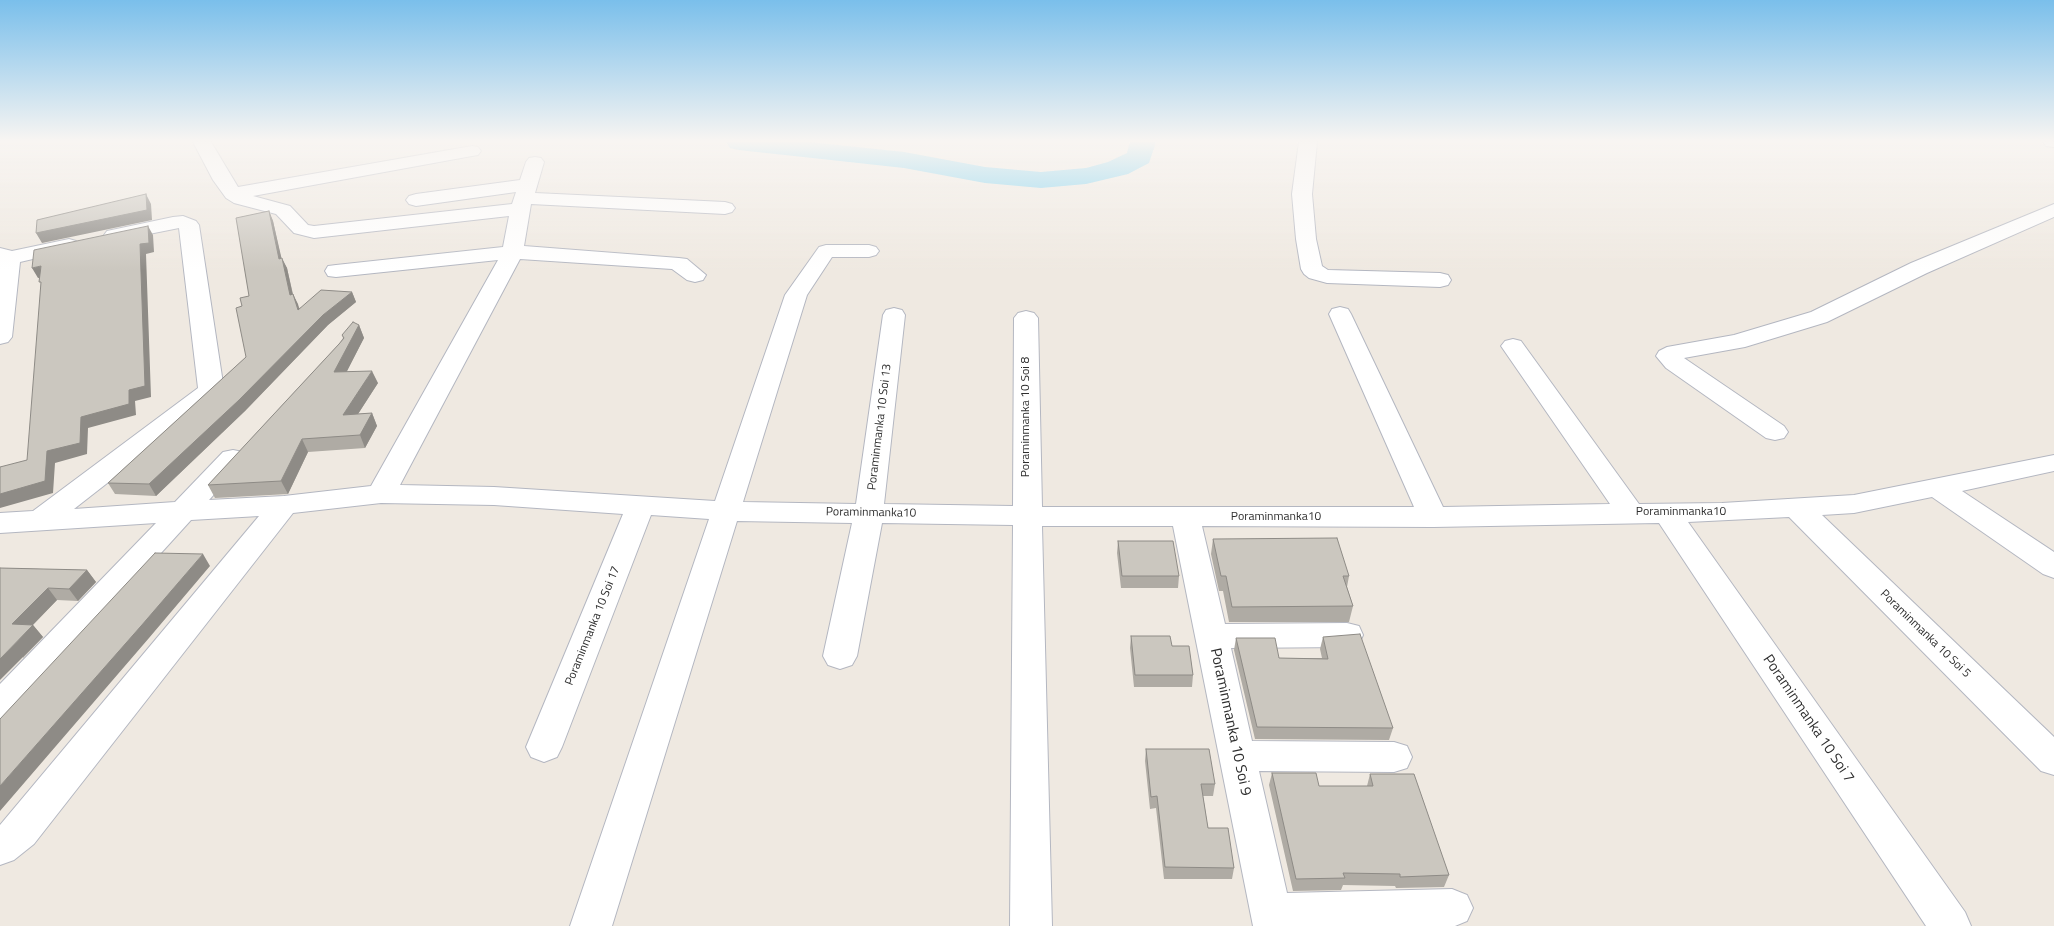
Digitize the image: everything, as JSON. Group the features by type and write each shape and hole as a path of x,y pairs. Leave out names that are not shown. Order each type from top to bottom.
{"street":[{"path":"226,185 233,194 241,199 283,210 301,229 314,232 524,198"},
{"path":"233,194 282,185"},
{"path":"381,494 513,252 528,185"},
{"path":"1303,185 1306,239 1312,269 1317,273 1327,276 1440,280"},
{"path":"416,200 524,198 724,208"},
{"path":"1775,432 1675,363 1668,356 1676,352 1738,342 1819,317 1919,268 2054,210"},
{"path":"0,337 5,256 173,223 183,222 189,225 210,390 38,522"},
{"path":"591,926 796,295 826,251 869,250"},
{"path":"336,271 513,252 672,263 679,264 695,275"},
{"path":"1340,314 1433,517"},
{"name":"Poraminmanka 10 Soi 13","path":"840,656 870,513 894,315"},
{"name":"Poraminmanka 10 Soi 8","path":"1026,318 1031,926"},
{"path":"1513,346 1630,512"},
{"path":"0,707 248,442"},
{"name":"Poraminmanka10","path":"0,523 182,513 284,505 381,494 494,496 727,511 1027,516 1186,518 1433,517 1630,512 1667,513 1854,504 2054,463"},
{"path":"1938,488 2054,567"},
{"name":"Poraminmanka 10 Soi 17","path":"544,746 641,504"},
{"path":"0,848 20,832 284,505"},
{"name":"Poraminmanka 10 Soi 5","path":"1796,507 2054,760"},
{"name":"Poraminmanka 10 Soi 7","path":"1667,513 1950,926"},
{"name":"Poraminmanka 10 Soi 9","path":"1186,518 1273,919"},
{"path":"1212,636 1347,635"},
{"path":"1237,756 1394,757"},
{"path":"1273,919 1452,908"}],"building":[{"path":"146,194 147,210 36,233 37,220"},
{"path":"269,211 279,259 282,258 290,295 293,294 298,310 321,290 352,292 323,315 239,400 149,484 108,483 246,357 236,308 242,306 240,298 249,296 236,218"},
{"path":"148,226 149,243 140,244 145,386 129,390 129,404 81,417 80,443 47,451 45,481 0,494 0,467 27,460 41,282 39,282 41,266 32,268 34,250"},
{"path":"353,322 359,325 334,372 372,371 343,415 372,413 360,435 302,439 281,481 208,485 339,344 344,338 342,335"},
{"path":"1337,538 1349,576 1343,576 1353,606 1232,607 1226,576 1221,576 1213,539"},
{"path":"1118,541 1173,541 1179,576 1122,576"},
{"path":"155,553 203,554 0,786 0,719"},
{"path":"0,568 87,570 69,589 48,588 12,624 33,625 0,659"},
{"path":"1360,634 1393,728 1257,727 1236,638 1275,638 1279,658 1328,659 1323,637"},
{"path":"1131,636 1170,636 1172,646 1189,646 1193,675 1135,675"},
{"path":"1146,749 1209,749 1215,784 1201,784 1208,828 1228,828 1234,868 1165,867 1157,796 1151,797"},
{"path":"1272,773 1316,773 1319,786 1373,786 1370,774 1414,774 1449,875 1400,877 1400,874 1343,873 1345,878 1296,879"}]}
